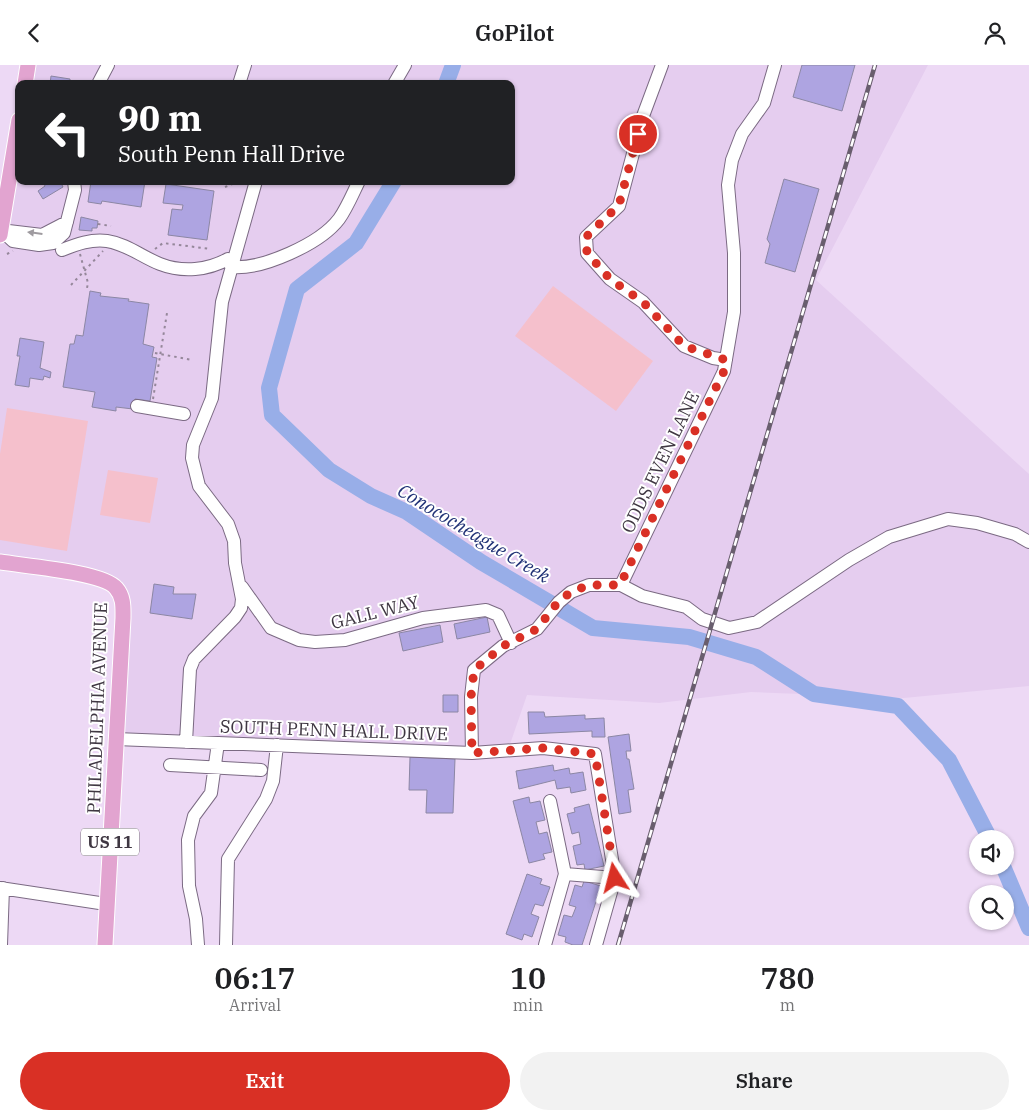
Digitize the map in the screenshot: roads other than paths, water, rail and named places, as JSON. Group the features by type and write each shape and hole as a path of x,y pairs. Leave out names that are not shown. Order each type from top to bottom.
{"main road":[{"path":"26,80 28,65"},
{"path":"0,231 15,143"},
{"name":"PHILADELPHIA AVENUE","path":"0,562 98,578 111,583 120,593 123,618 105,945"}],"street":[{"path":"100,80 108,65"},
{"path":"240,80 245,65"},
{"path":"396,80 405,65"},
{"path":"662,65 643,116 619,205 586,237 587,253 610,279 643,302 684,346 726,360"},
{"name":"ODDS EVEN LANE","path":"620,585 724,371 734,312 734,253 728,185 732,160 742,135 764,103 770,66"},
{"path":"0,231 42,235 67,222 75,190 74,185"},
{"name":"GALL WAY","path":"255,185 231,261 222,302 212,398 193,445 192,458 199,486 228,523 234,541 235,563 239,583 271,628 299,640 315,642 346,640 423,618 486,610 498,615 510,643"},
{"path":"62,250 86,242 108,241 160,264 184,269 210,267 231,261 252,267 316,239 330,229 340,218 357,185"},
{"path":"137,406 184,414"},
{"path":"472,753 471,697 474,670 510,643 541,625 558,602 571,592 589,585 620,585 642,596 686,607 702,619 729,628 757,623 849,560 888,537 948,519 977,523 1015,534 1029,543"},
{"path":"186,741 190,669 194,659 241,608 242,599 239,583"},
{"name":"SOUTH PENN HALL DRIVE","path":"116,739 472,753 543,748 595,754 615,878 596,945"},
{"path":"198,945 196,919 189,886 188,840 194,816 210,793 218,743"},
{"path":"226,945 228,859 266,799 273,781 277,745"},
{"path":"170,765 261,770"},
{"path":"545,945 565,873 550,801"},
{"path":"565,873 615,878"},
{"path":"1,945 1,888 106,904"}],"waterway":[{"name":"Conococheague Creek","path":"447,80 453,65"},
{"name":"Conococheague Creek","path":"392,185 356,243 297,289 269,388 272,415 329,470 371,496 407,512 481,562 593,628 689,637 756,657 814,694 898,706 949,760 985,830"},
{"name":"Conococheague Creek","path":"1007,875 1029,928"}],"railway":[{"path":"618,945 875,65"}]}
